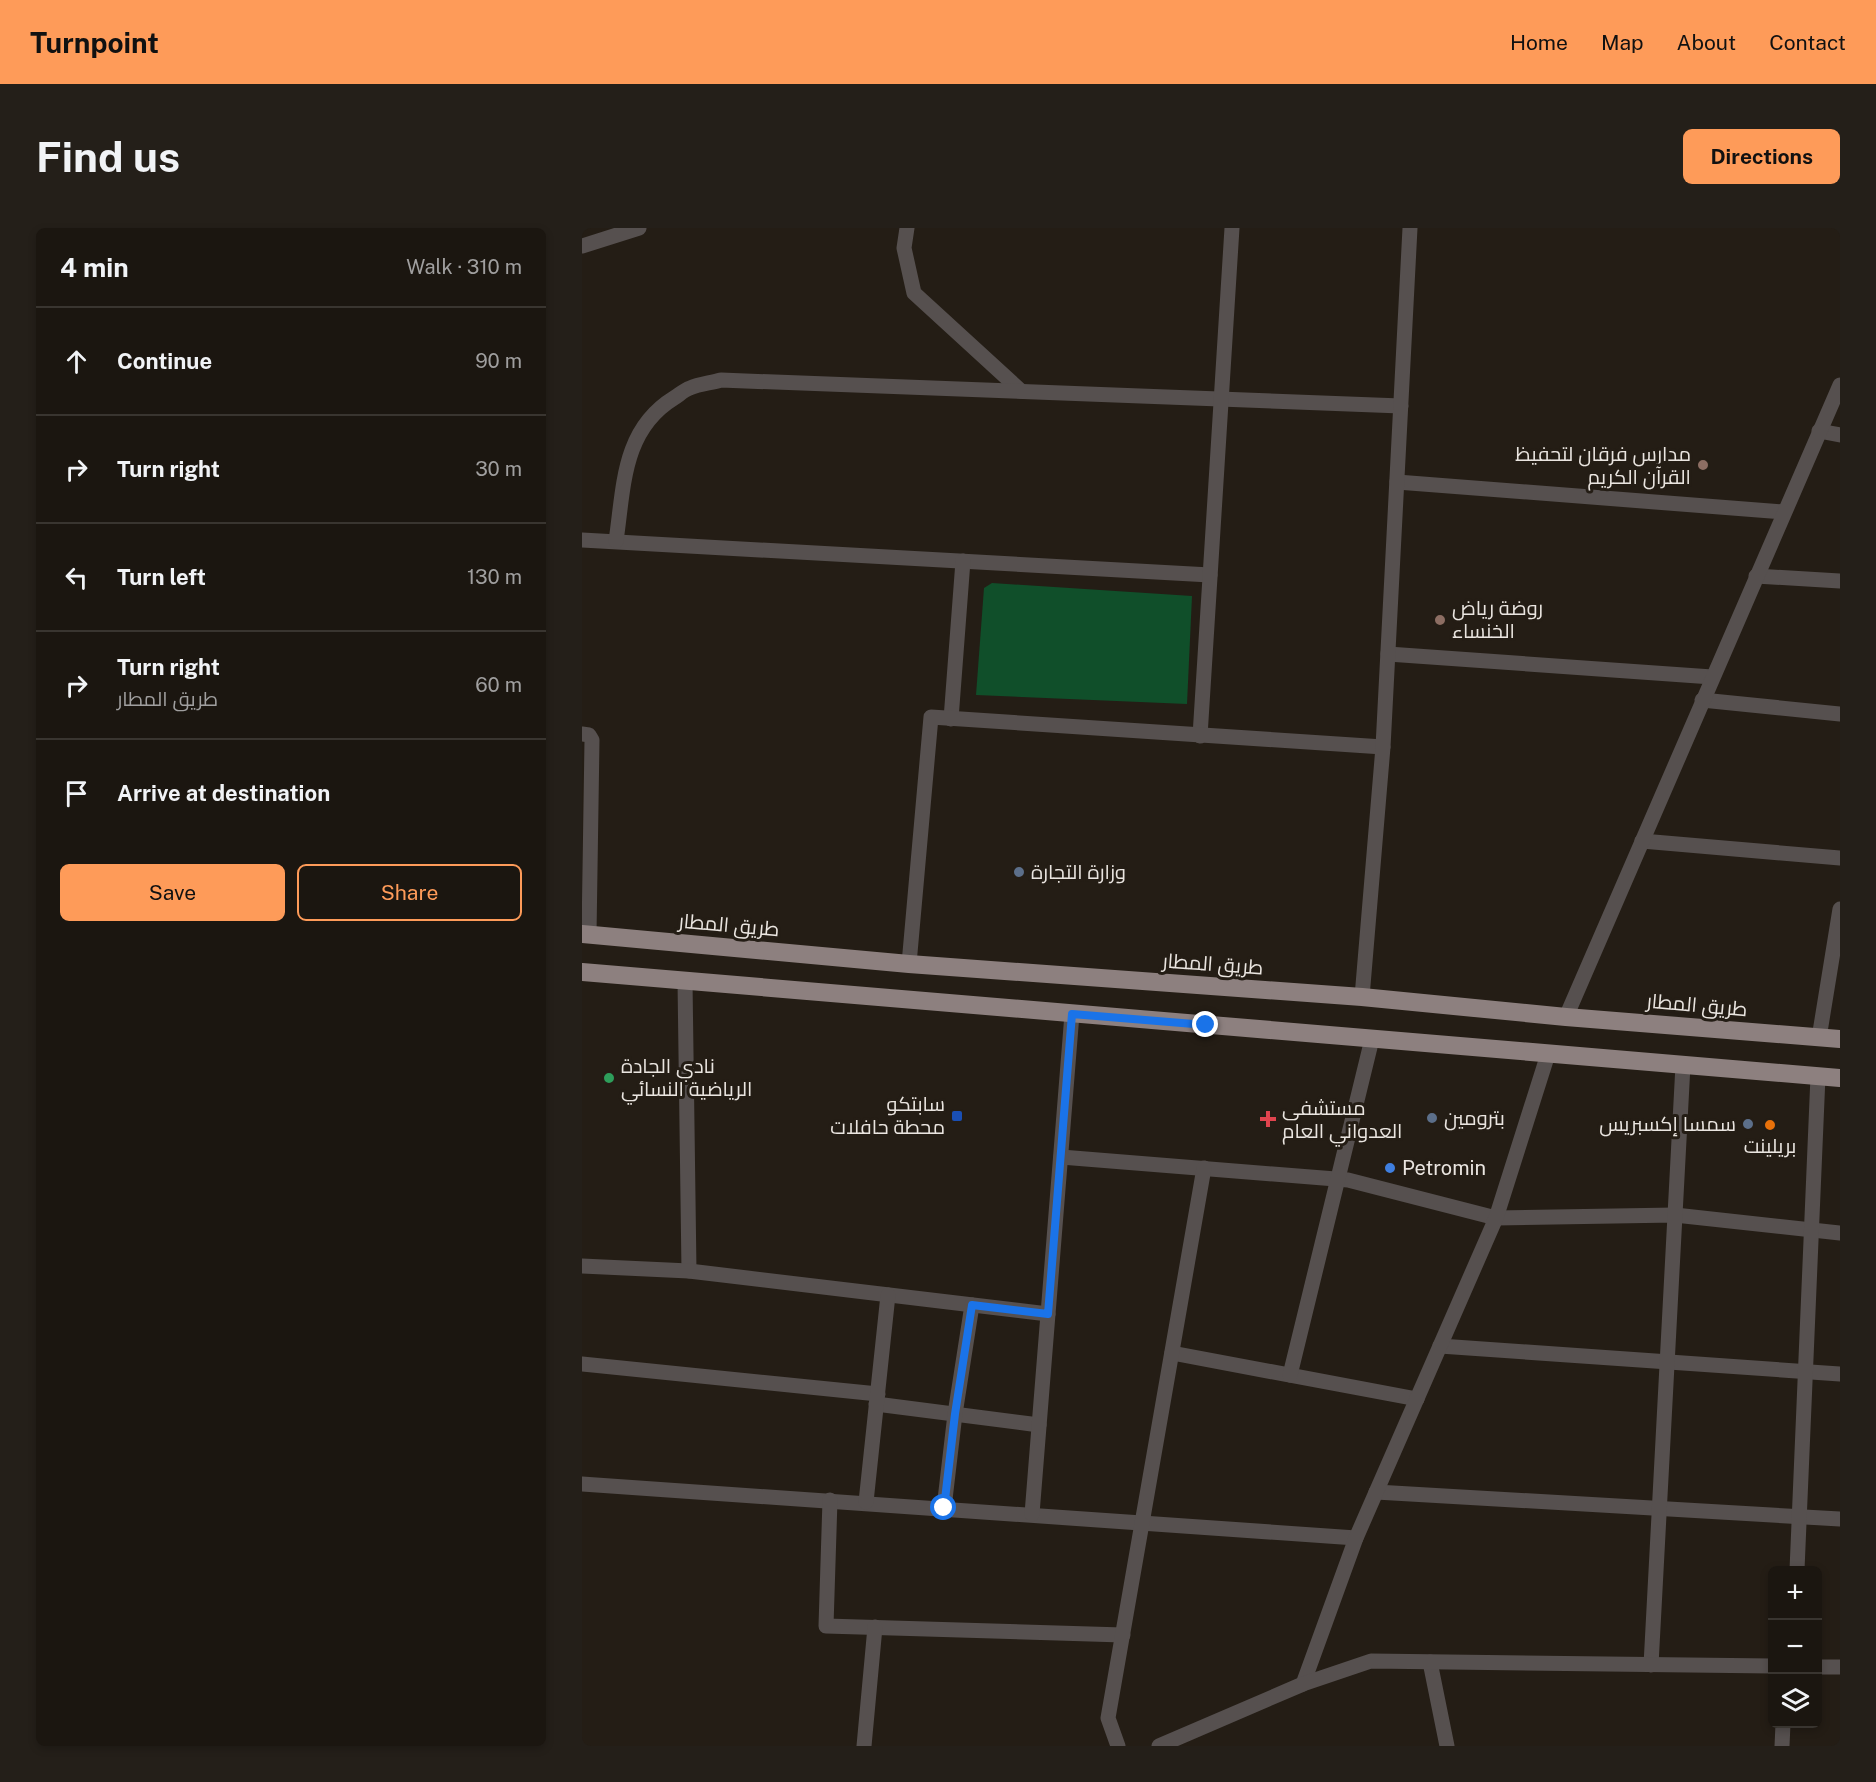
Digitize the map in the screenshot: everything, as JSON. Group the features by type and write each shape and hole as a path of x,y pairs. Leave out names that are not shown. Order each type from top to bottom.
{"main road":[{"name":"طريق المطار","path":"586,934 909,963 1362,997 1840,1040"},
{"path":"582,972 1840,1078"}],"street":[{"path":"582,246 639,228"},
{"path":"906,228 904,248 914,293 1021,391"},
{"path":"1200,736 1232,228"},
{"path":"1362,997 1383,747 1410,228"},
{"path":"616,542 627,466 634,442 647,419 690,388 721,380 1401,406"},
{"path":"1566,1017 1840,385"},
{"path":"1819,431 1840,435"},
{"path":"1397,482 1784,512"},
{"path":"582,540 1210,575"},
{"path":"951,719 963,561"},
{"path":"1756,576 1840,581"},
{"path":"1388,654 1712,677"},
{"path":"1702,700 1840,714"},
{"path":"909,963 931,717 1383,747"},
{"path":"582,734 590,735 592,740 587,787 586,934"},
{"path":"1642,841 1840,858"},
{"path":"1820,1038 1840,909"},
{"path":"685,981 690,1271"},
{"path":"1032,1514 1072,1014"},
{"path":"1290,1375 1372,1039"},
{"path":"1303,1684 1356,1538 1496,1218 1548,1054"},
{"path":"1652,1665 1683,1065"},
{"path":"1797,1566 1818,1076"},
{"path":"1060,1157 1338,1179 1496,1218 1676,1215 1840,1233"},
{"path":"1118,1746 1108,1718 1204,1168"},
{"path":"582,1266 690,1271 1048,1314"},
{"path":"866,1502 888,1295"},
{"path":"944,1508 955,1414 972,1305"},
{"path":"1440,1346 1840,1374"},
{"path":"1172,1353 1417,1399"},
{"path":"582,1364 877,1399 955,1414 1040,1425"},
{"path":"582,1484 866,1502 1356,1538"},
{"path":"1376,1492 1840,1519"},
{"path":"830,1500 826,1626 1123,1635"},
{"path":"864,1746 875,1627"},
{"path":"1160,1746 1303,1684 1371,1661 1768,1666"},
{"path":"1430,1662 1447,1746"},
{"path":"1822,1667 1840,1667"},
{"path":"1782,1746 1783,1728"}],"green space":[{"path":"992,583 1192,596 1187,704 976,695 984,588"}],"place":[{"name":"مدارس فرقان لتحفيظ القرآن الكريم","path":"1703,465"},
{"name":"روضة رياض الخنساء","path":"1440,620"},
{"name":"وزارة التجارة","path":"1019,872"},
{"name":"نادي الجادة الرياضية النسائي","path":"609,1078"},
{"name":"سابتكو محطة حافلات","path":"957,1116"},
{"name":"بترومين","path":"1432,1118"},
{"name":"مستشفى العدواني العام","path":"1268,1119"},
{"name":"سمسا إكسبريس","path":"1748,1124"},
{"name":"بريلينت","path":"1770,1125"},
{"name":"Petromin","path":"1390,1168"}],"route":[{"path":"944,1508 955,1414 972,1305 1048,1314 1072,1014 1206,1025"}]}
